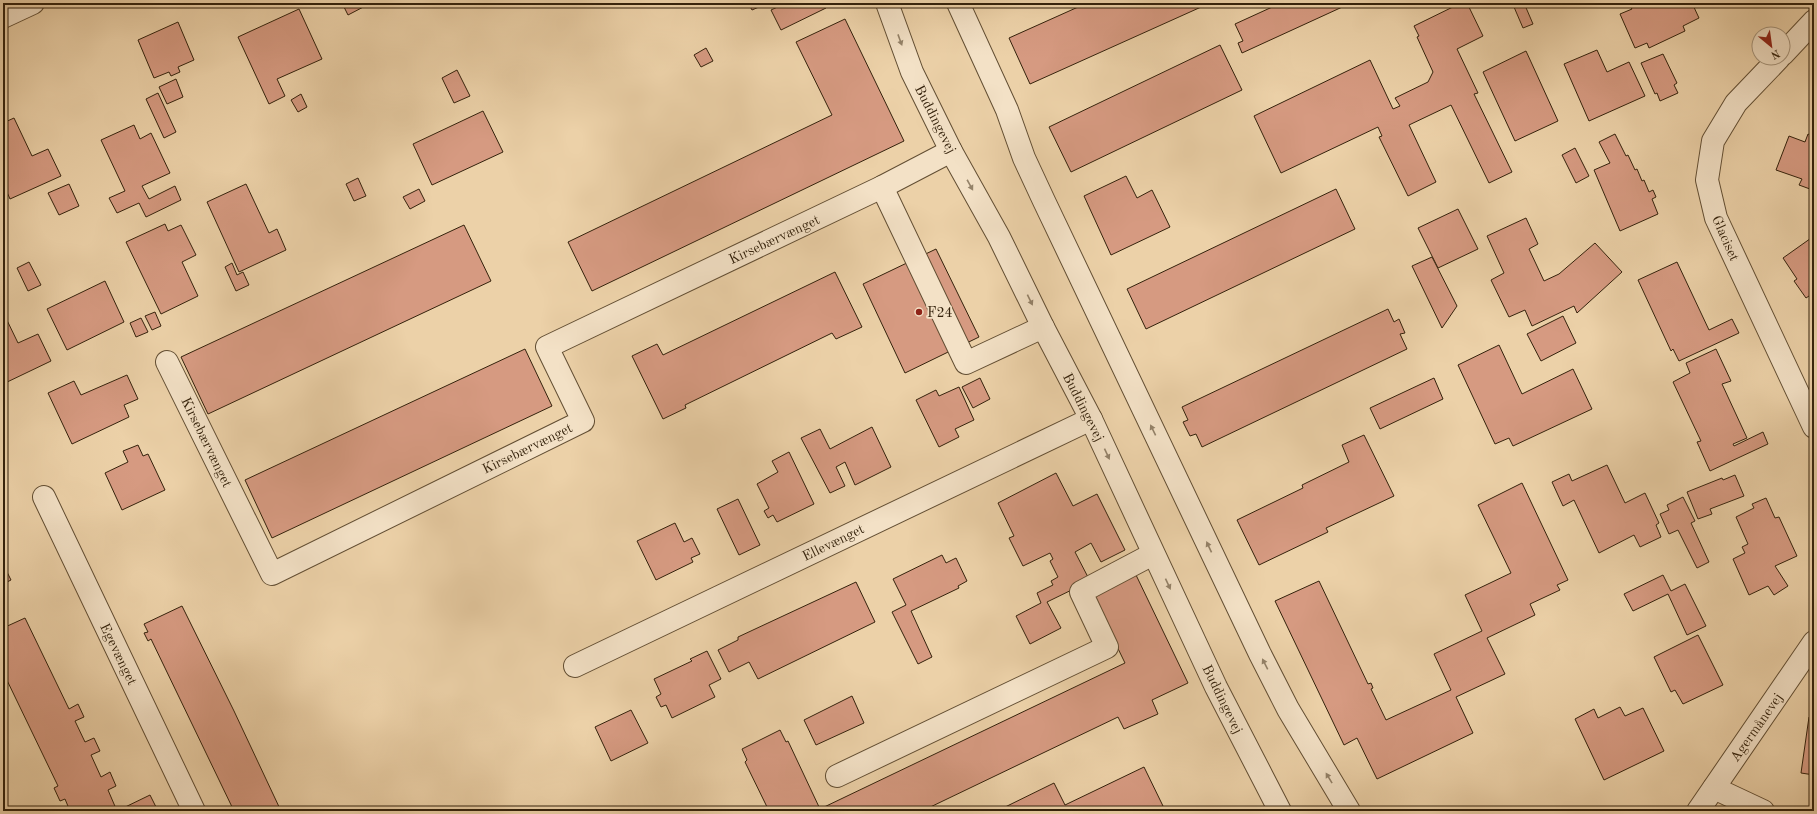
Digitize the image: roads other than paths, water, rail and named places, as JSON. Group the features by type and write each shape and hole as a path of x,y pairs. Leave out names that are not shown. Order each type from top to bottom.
{"street":[{"path":"3,17 33,3"},
{"name":"Buddingevej","path":"887,3 912,72 951,151 999,237 1043,327 1091,419 1216,687 1280,811"},
{"path":"958,3 1007,110 1024,158 1260,654 1288,709 1349,811"},
{"path":"1791,45 1814,21"},
{"name":"Glaciset","path":"1771,66 1736,103 1713,141 1706,180 1716,218 1814,427"},
{"name":"Kirsebærvænget","path":"167,362 272,574 583,421 547,347 882,188 951,151"},
{"path":"882,188 966,363 1043,327"},
{"name":"Ellevænget","path":"575,666 1091,419"},
{"name":"Egevænget","path":"44,497 194,811"},
{"path":"837,776 1107,647 1080,592 1154,554"},
{"name":"Agermånevej","path":"1698,811 1814,642"},
{"path":"1714,788 1763,811"}],"place":[{"name":"F24","path":"919,312"}]}
